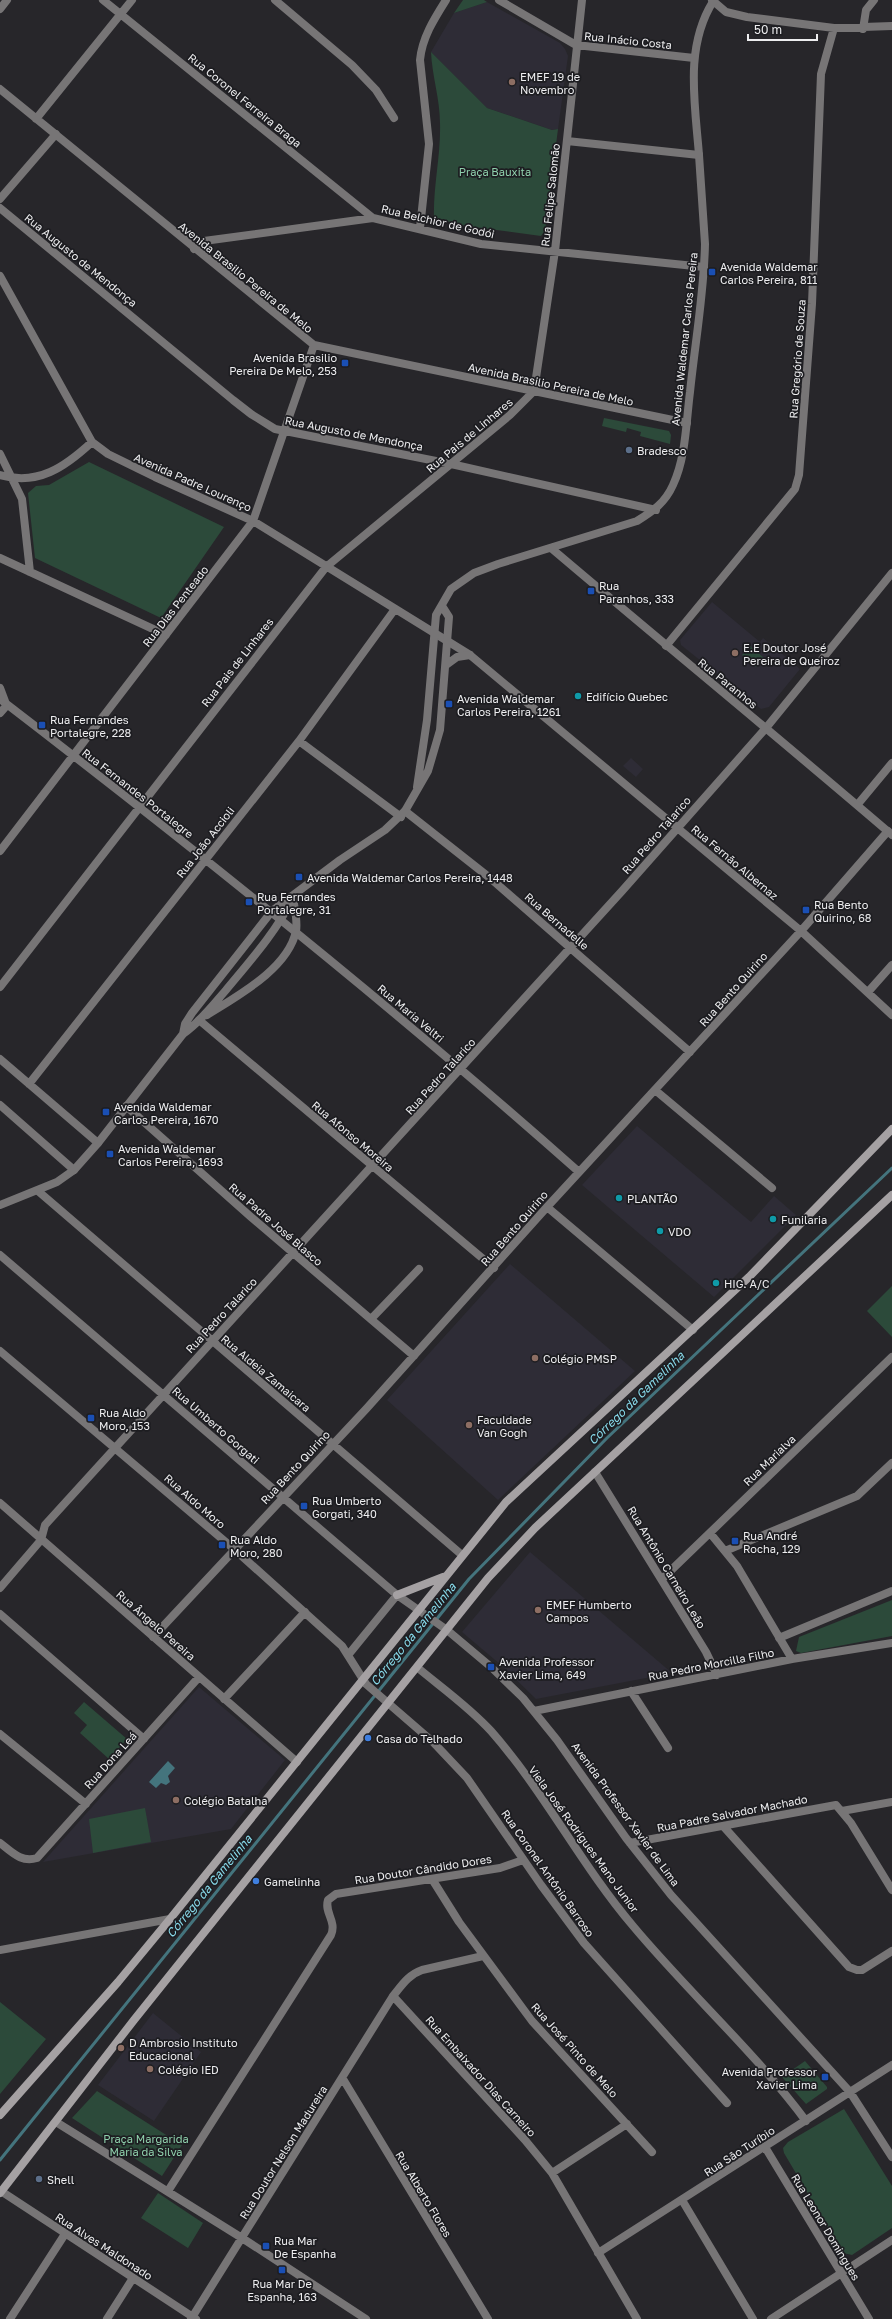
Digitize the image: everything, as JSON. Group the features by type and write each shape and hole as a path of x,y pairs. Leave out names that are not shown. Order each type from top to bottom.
{"main road":[{"path":"0,2115 118,1982 421,1612 462,1555 506,1502 749,1277 892,1128"},
{"path":"1,2192 385,1701 418,1668 443,1628 535,1528 892,1195"},
{"path":"397,1595 446,1576"}],"street":[{"path":"0,9 8,0"},
{"name":"Rua Coronel Ferreira Braga","path":"103,0 373,218"},
{"path":"36,119 132,0"},
{"path":"275,0 352,65 376,90 394,118"},
{"path":"420,228 429,144 421,49 425,36 446,0"},
{"name":"Rua Inácio Costa","path":"499,0 576,45 694,58"},
{"name":"Rua Felipe Salomão","path":"534,391 555,251 582,0"},
{"path":"713,0 726,12 736,16 834,28 863,29 892,26"},
{"name":"Avenida Waldemar Carlos Pereira","path":"417,787 427,720 436,615 451,589 474,573 637,521 656,510 665,500 679,471 687,423 704,267 705,244 694,88 694,58 700,29 713,0"},
{"path":"863,29 866,10 874,0"},
{"name":"Rua Gregório de Souza","path":"666,646 795,489 799,475 812,304 821,74 834,28"},
{"name":"Avenida Brasilio Pereira de Melo","path":"0,89 194,249 314,345 687,423"},
{"path":"0,199 56,134"},
{"path":"567,141 699,155"},
{"name":"Rua Augusto de Mendonça","path":"0,208 251,414 283,432 451,464 656,510"},
{"name":"Rua Belchior de Godói","path":"194,249 204,241 373,218 420,228 481,244 704,267"},
{"name":"Avenida Padre Lourenço","path":"0,276 92,442 108,454 253,521 448,641"},
{"name":"Rua Dias Penteado","path":"0,850 253,521 314,345"},
{"name":"Rua Pais de Linhares","path":"0,987 326,566 510,415 534,391"},
{"path":"0,475 13,478 42,476 56,471 92,442"},
{"path":"0,454 22,499 30,572"},
{"name":"Rua Paranhos","path":"551,548 666,646 858,804 890,833"},
{"path":"0,558 166,635"},
{"name":"Rua Pedro Talarico","path":"0,1588 41,1540 45,1525 117,1448 461,1069 766,728 892,573"},
{"name":"Avenida Waldemar Carlos Pereira","path":"183,1034 185,1024 192,1013 272,911 293,897 328,869 385,830 403,814 417,787 428,771 440,730 449,617 442,606"},
{"name":"Rua João Accioli","path":"29,1084 299,740 395,609"},
{"name":"Rua Fernão Albernaz","path":"448,641 470,655 801,931 892,1015"},
{"path":"446,665 457,657 470,655"},
{"path":"0,688 3,702 0,713"},
{"name":"Rua Fernandes Portalegre","path":"3,702 282,919"},
{"name":"Rua Bernadelle","path":"299,740 490,878 690,1052"},
{"path":"858,804 892,763"},
{"name":"Rua Bento Quirino","path":"154,1638 234,1549 414,1356 547,1207 656,1090 890,833"},
{"path":"293,897 296,931"},
{"name":"Avenida Waldemar Carlos Pereira","path":"199,1020 282,919 293,897"},
{"name":"Rua Maria Veltri","path":"282,919 461,1069 579,1172"},
{"name":"Avenida Waldemar Carlos Pereira","path":"0,1205 38,1191 57,1182 74,1170 98,1143 183,1034 199,1020 245,991 266,975 289,946 296,931"},
{"path":"868,992 892,965"},
{"name":"Rua Afonso Moreira","path":"199,1020 494,1268"},
{"path":"0,1059 98,1143"},
{"path":"656,1090 772,1188"},
{"path":"0,1106 74,1170"},
{"name":"Rua Padre José Blasco","path":"126,1106 293,1253 414,1356"},
{"name":"Rua Aldeia Zamaicara","path":"38,1191 212,1342 462,1555"},
{"path":"547,1207 693,1330"},
{"name":"Rua Umberto Gorgati","path":"0,1255 397,1595 421,1612"},
{"path":"371,1319 419,1269"},
{"name":"Rua Aldo Moro","path":"0,1351 117,1448 305,1612 349,1654 364,1682"},
{"name":"Rua Marialva","path":"662,1580 892,1357"},
{"path":"725,1551 857,1496 892,1463"},
{"name":"Rua Antônio Carneiro Leão","path":"595,1472 662,1580 717,1675"},
{"name":"Rua Ângelo Pereira","path":"0,1503 297,1762"},
{"path":"710,1533 737,1566 792,1659"},
{"path":"779,1638 892,1591"},
{"path":"349,1654 397,1595"},
{"path":"224,1699 305,1612"},
{"name":"Avenida Professor Xavier de Lima","path":"421,1612 503,1677 534,1711 571,1758 630,1843 699,1928 850,2092 892,2157"},
{"path":"0,1614 144,1739"},
{"name":"Rua Pedro Morcilla Filho","path":"534,1711 792,1659 892,1643"},
{"name":"Viela José Rodrigues Mano Junior","path":"418,1668 470,1710 491,1732 530,1782 618,1907 774,2079 806,2121"},
{"name":"Rua Dona Leá","path":"0,1843 24,1860 37,1858 199,1677"},
{"name":"Rua Coronel Antônio Barroso","path":"364,1682 433,1742 467,1778 523,1860 584,1943 727,2103"},
{"path":"631,1691 668,1748"},
{"path":"0,1734 86,1804"},
{"name":"Rua Padre Salvador Machado","path":"630,1843 724,1827 832,1805 840,1808 892,1802"},
{"path":"840,1808 892,1890"},
{"path":"724,1827 849,1967 862,1970 892,1951"},
{"name":"Rua Doutor Cândido Dores","path":"168,2191 331,1935 334,1924 327,1908 328,1900 336,1894 500,1868 523,1860"},
{"name":"Rua José Pinto de Melo","path":"432,1879 483,1956 532,2022 652,2152"},
{"path":"0,1950 170,1919"},
{"name":"Rua Doutor Nelson Madureira","path":"193,2318 343,2079 393,1996 413,1973 483,1956"},
{"name":"Rua Embaixador Dias Carneiro","path":"393,1996 525,2140 552,2172 637,2319"},
{"name":"Rua São Turíbio","path":"598,2253 892,2065"},
{"name":"Rua Alberto Flores","path":"343,2079 488,2319"},
{"path":"56,2122 242,2238 366,2319"},
{"path":"552,2172 627,2124"},
{"name":"Rua Leonor Domingues","path":"765,2147 869,2319"},
{"name":"Rua Alves Maldonado","path":"1,2192 193,2318"},
{"path":"682,2200 753,2319"},
{"path":"10,2319 65,2234"},
{"path":"770,2319 892,2240"},
{"path":"107,2319 133,2278"}],"shaded area":[{"name":"EMEF 19 de Novembro","path":"487,2 560,43 565,49 568,56 558,129 552,130 487,108 431,52 454,13"},
{"name":"E.E Doutor José Pereira de Queiroz","path":"712,602 760,642 763,638 800,669 769,707 761,709 681,645 680,640"},
{"path":"631,758 643,769 636,777 623,766"},
{"path":"637,1126 751,1222 774,1196 796,1215 714,1297 582,1185"},
{"name":"Colégio PMSP","path":"510,1264 635,1371 498,1500 387,1400"},
{"name":"EMEF Humberto Campos","path":"530,1552 672,1673 536,1699 501,1665 462,1632"},
{"name":"Colégio Batalha","path":"199,1687 285,1760 231,1829 43,1862"},
{"name":"Colégio IED","path":"153,2013 201,2052 154,2121 98,2085"}],"green space":[{"path":"463,0 484,0 487,2 454,13"},
{"name":"Praça Bauxita","path":"431,52 487,108 552,130 558,129 545,231 541,236 466,226 434,218 440,123 439,105"},
{"path":"604,418 669,431 671,435 670,444 640,436 641,432 627,428 626,432 602,426"},
{"path":"89,462 224,527 161,618 35,558 28,493 36,486 49,485"},
{"path":"750,646 764,658 756,667 742,655"},
{"path":"892,1286 892,1337 867,1311"},
{"path":"892,1600 892,1636 801,1653 796,1651 799,1637"},
{"path":"84,1702 127,1739 109,1759 80,1733 87,1725 74,1713"},
{"path":"145,1808 151,1842 93,1853 89,1819"},
{"path":"0,2002 46,2039 0,2094"},
{"path":"805,2061 827,2087 827,2089 806,2104 782,2077"},
{"name":"Praça Margarida Maria da Silva","path":"97,2091 182,2145 162,2176 72,2118"},
{"path":"844,2109 892,2186 892,2228 852,2255 843,2253 784,2153 783,2148 788,2142"},
{"path":"158,2193 203,2223 188,2248 141,2218"}],"water":[{"path":"168,1761 175,1768 168,1776 170,1782 166,1785 161,1783 156,1788 149,1782"}],"waterway":[{"name":"Córrego da Gamelinha","path":"0,2160 469,1579 607,1438 892,1168"}],"place":[{"name":"EMEF 19 de Novembro","path":"512,82"},
{"name":"Avenida Waldemar Carlos Pereira, 811","path":"712,272"},
{"name":"Avenida Brasilio Pereira De Melo, 253","path":"345,363"},
{"name":"Bradesco","path":"629,450"},
{"name":"Rua Paranhos, 333","path":"591,591"},
{"name":"E.E Doutor José Pereira de Queiroz","path":"735,653"},
{"name":"Edifício Quebec","path":"578,696"},
{"name":"Avenida Waldemar Carlos Pereira, 1261","path":"449,704"},
{"name":"Rua Fernandes Portalegre, 228","path":"42,725"},
{"name":"Avenida Waldemar Carlos Pereira, 1448","path":"299,877"},
{"name":"Rua Fernandes Portalegre, 31","path":"249,902"},
{"name":"Rua Bento Quirino, 68","path":"806,910"},
{"name":"Avenida Waldemar Carlos Pereira, 1670","path":"106,1112"},
{"name":"Avenida Waldemar Carlos Pereira, 1693","path":"110,1154"},
{"name":"PLANTÃO","path":"619,1198"},
{"name":"Funilaria","path":"773,1219"},
{"name":"VDO","path":"660,1231"},
{"name":"HIG. A/C","path":"716,1283"},
{"name":"Colégio PMSP","path":"535,1358"},
{"name":"Rua Aldo Moro, 153","path":"91,1418"},
{"name":"Faculdade Van Gogh","path":"469,1425"},
{"name":"Rua Umberto Gorgati, 340","path":"304,1506"},
{"name":"Rua André Rocha, 129","path":"735,1541"},
{"name":"Rua Aldo Moro, 280","path":"222,1545"},
{"name":"EMEF Humberto Campos","path":"538,1610"},
{"name":"Avenida Professor Xavier Lima, 649","path":"491,1667"},
{"name":"Casa do Telhado","path":"368,1738"},
{"name":"Colégio Batalha","path":"176,1800"},
{"name":"Gamelinha","path":"256,1881"},
{"name":"D Ambrosio Instituto Educacional","path":"121,2048"},
{"name":"Colégio IED","path":"150,2069"},
{"name":"Avenida Professor Xavier Lima","path":"825,2077"},
{"name":"Shell","path":"39,2179"},
{"name":"Rua Mar De Espanha","path":"266,2246"},
{"name":"Rua Mar De Espanha, 163","path":"282,2270"}]}
